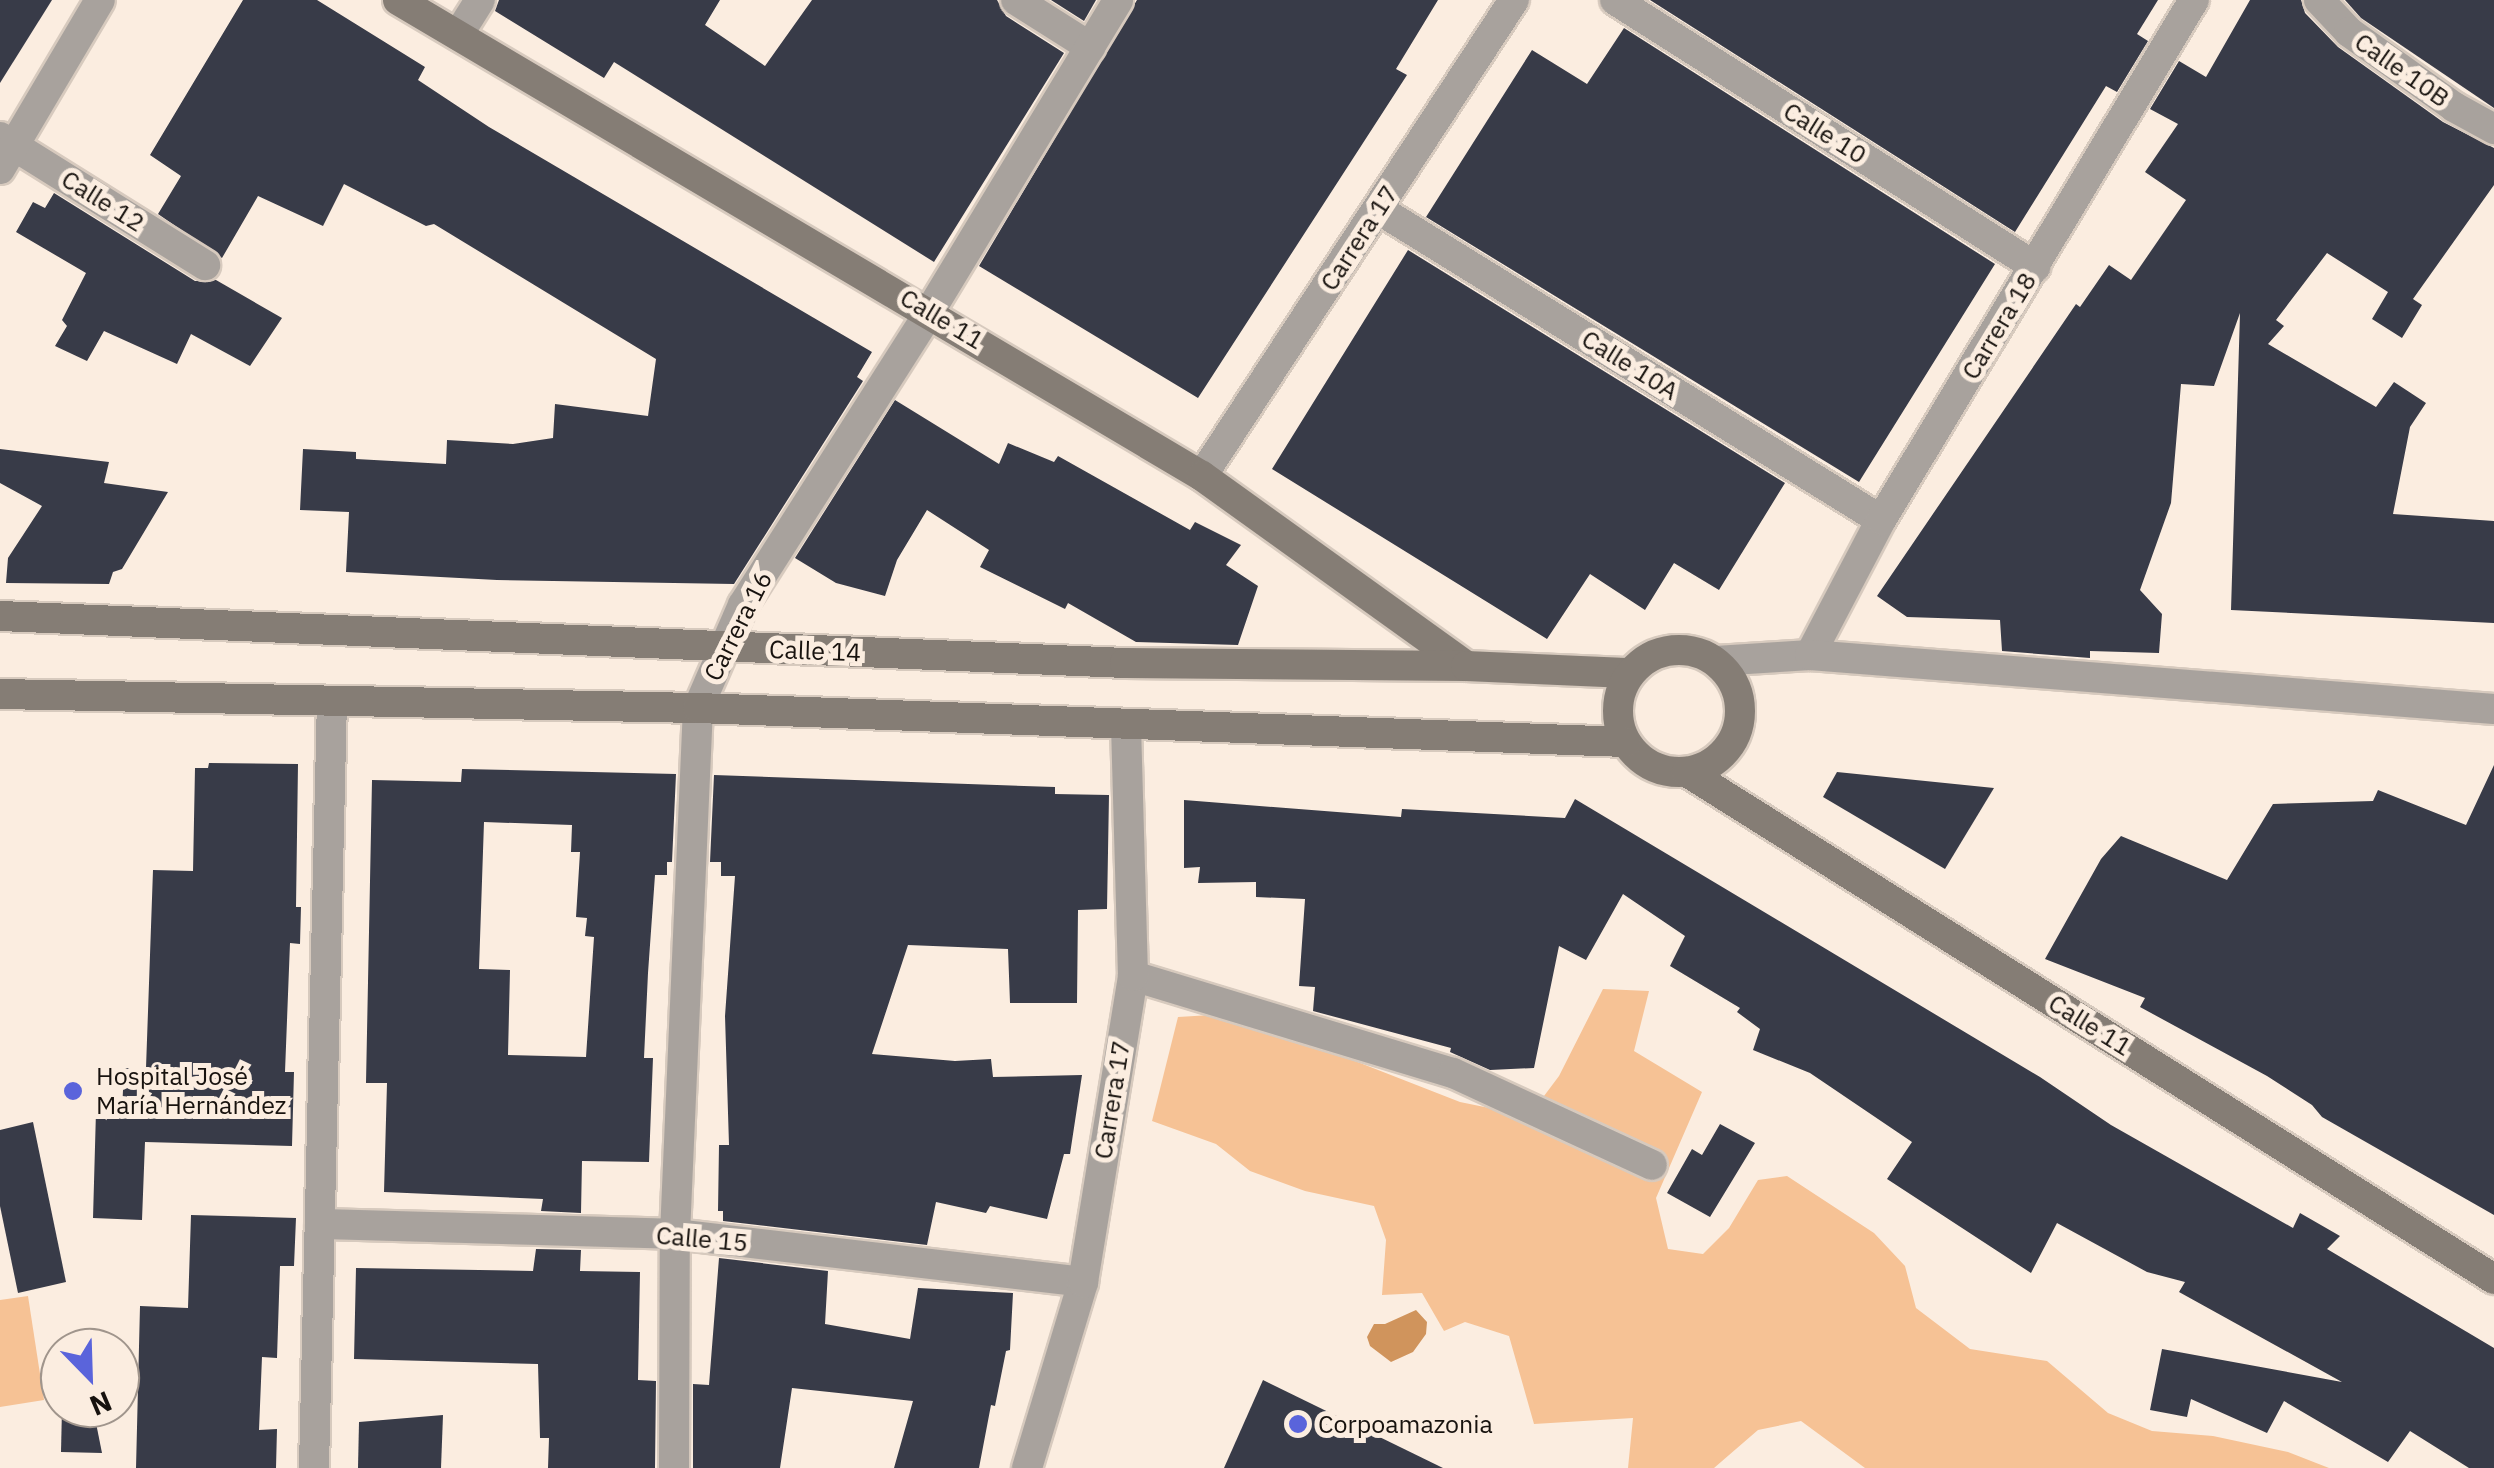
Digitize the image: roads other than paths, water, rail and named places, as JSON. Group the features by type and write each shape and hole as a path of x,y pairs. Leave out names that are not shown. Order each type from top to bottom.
{"street":[{"path":"5,150 100,0"},
{"name":"Calle 11","path":"398,0 1202,476 1466,666"},
{"path":"458,34 480,0"},
{"path":"1016,0 1090,46"},
{"name":"Carrera 16","path":"674,1468 675,1234 698,708 743,606 930,312 1118,0"},
{"name":"Carrera 17","path":"1202,476 1514,0"},
{"name":"Calle 10","path":"1615,0 2035,267"},
{"name":"Calle 10B","path":"2319,0 2349,32 2454,107 2494,128"},
{"name":"Carrera 18","path":"1810,655 1881,520 2035,267 2188,2"},
{"name":"Calle 12","path":"5,150 205,266"},
{"name":"Calle 10A","path":"1378,209 1881,520"},
{"name":"Calle 14","path":"0,616 1126,663 1466,666 1630,674"},
{"path":"1671,649 1695,650 1716,662 1736,691 1739,726 1719,756 1687,772 1662,770 1641,760 1625,742 1617,719 1619,695 1630,674 1648,658 1671,649"},
{"path":"1716,662 1810,655 2494,709"},
{"path":"0,694 698,708 1625,742"},
{"path":"314,1468 332,700"},
{"name":"Carrera 17","path":"1027,1468 1083,1282 1132,976 1126,724"},
{"name":"Calle 11","path":"1687,772 2494,1279"},
{"path":"1132,976 1453,1073 1652,1165"},
{"name":"Calle 15","path":"320,1224 675,1234 1083,1282"}],"place":[{"name":"Hospital José María Hernández","path":"73,1091"},
{"name":"Corpoamazonia","path":"1298,1424"}]}
